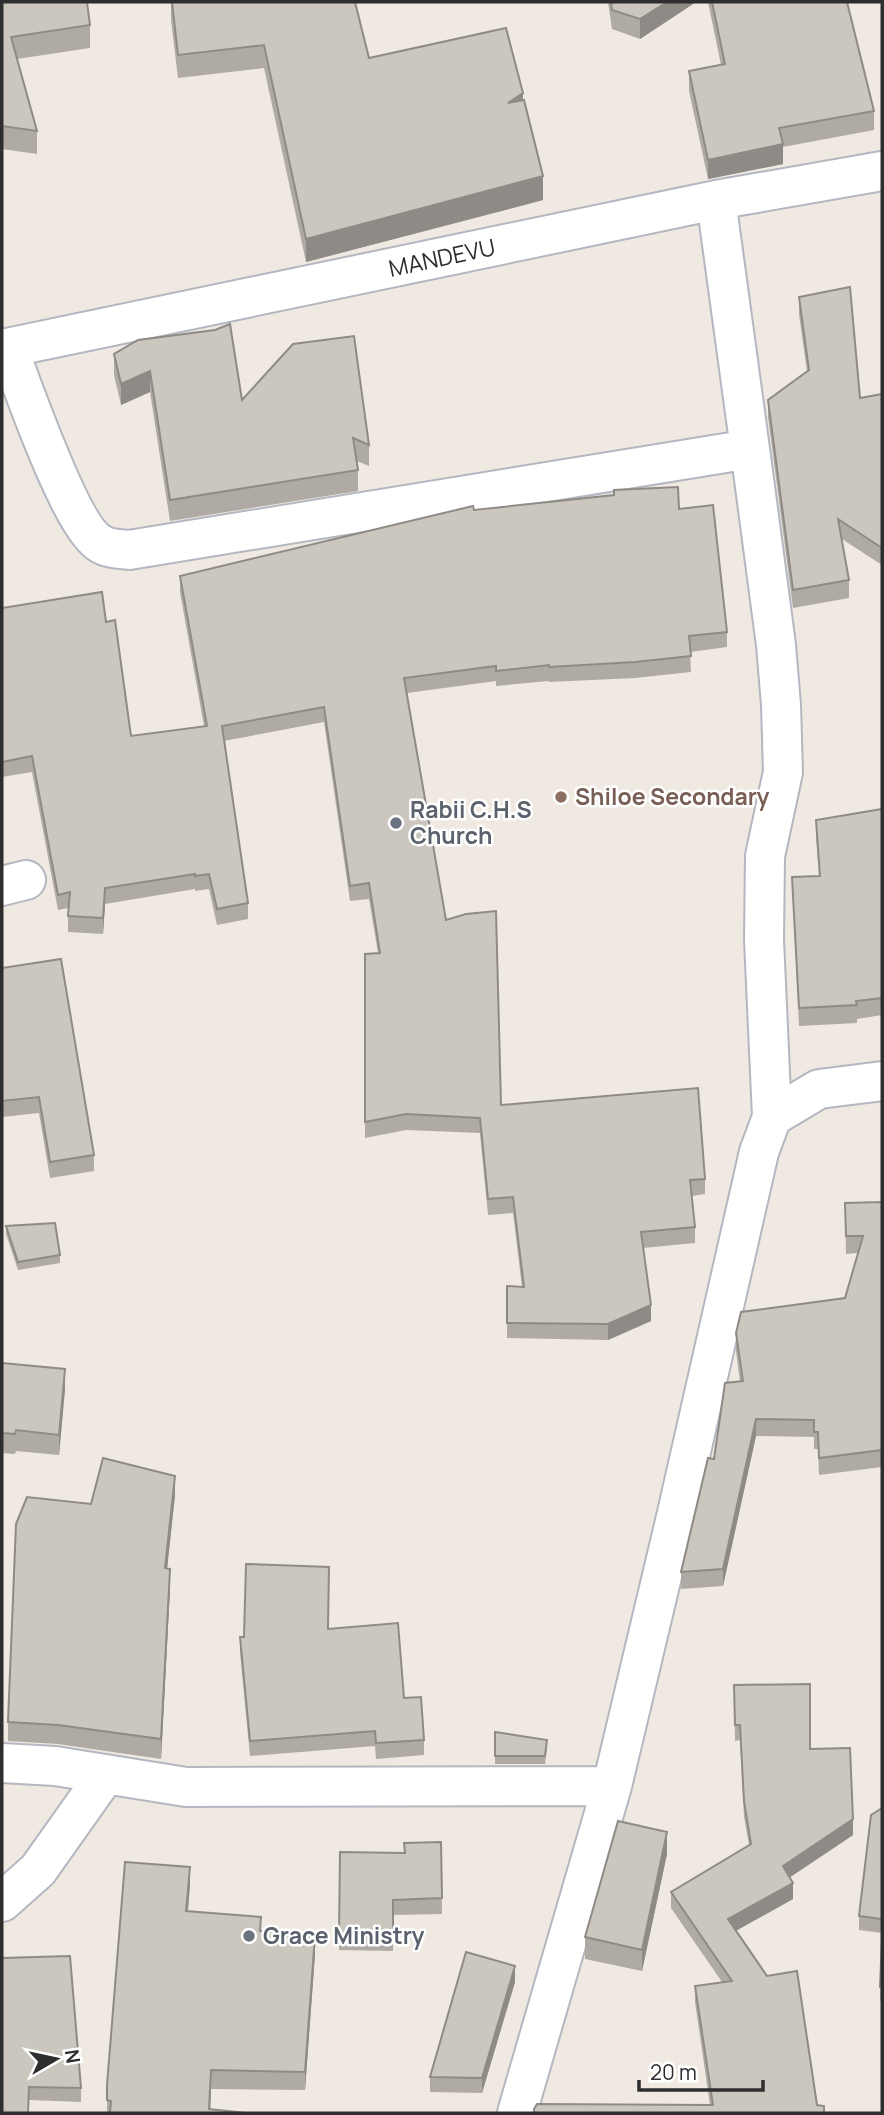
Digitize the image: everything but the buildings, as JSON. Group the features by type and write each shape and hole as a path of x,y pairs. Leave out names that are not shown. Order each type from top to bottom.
{"street":[{"name":"MANDEVU","path":"5,349 716,200 882,171"},
{"path":"517,2113 612,1786 759,1152 772,1117 764,940 765,856 783,772 781,705 776,645 716,200"},
{"path":"5,349 52,463 91,535 102,545 130,550 750,449"},
{"path":"772,1117 819,1089 882,1081"},
{"path":"2,1763 55,1766 186,1787 612,1786"},
{"path":"2,1902 38,1870 106,1774"}],"place":[{"name":"Shiloe Secondary","path":"561,797"},
{"name":"Rabii C.H.S Church","path":"396,823"},
{"name":"Grace Ministry","path":"249,1936"}]}
